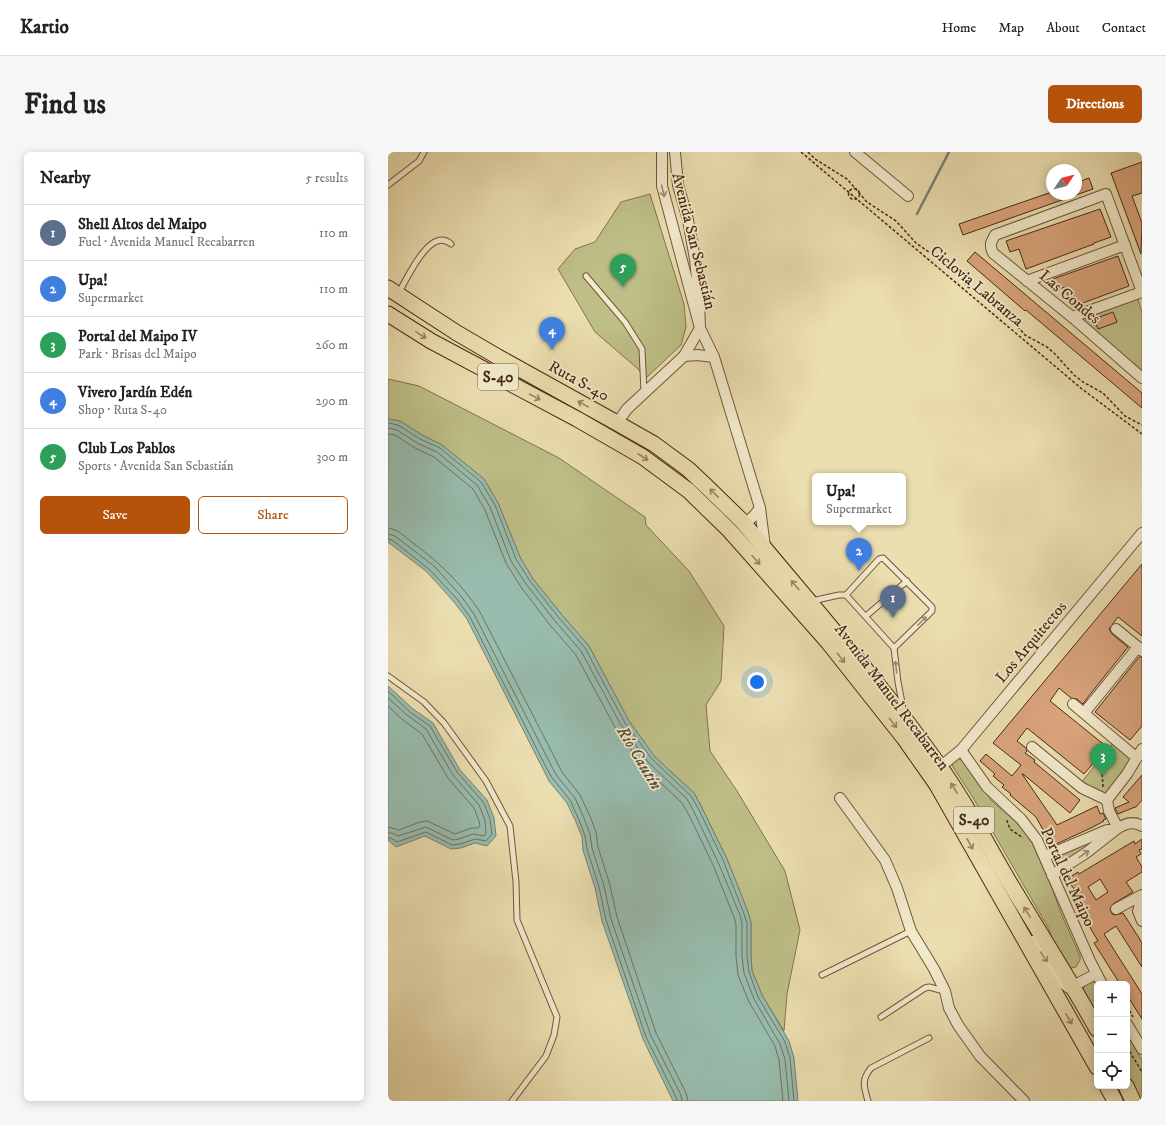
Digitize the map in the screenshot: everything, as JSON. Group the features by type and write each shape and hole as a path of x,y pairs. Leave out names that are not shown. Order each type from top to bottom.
{"main road":[{"name":"Ruta S-40","path":"393,292 491,353 654,444 688,469 720,498 736,526"},
{"name":"S-40","path":"388,314 449,352 610,437 643,457 736,526"},
{"path":"610,437 617,423"},
{"name":"Avenida Manuel Recabarren","path":"736,526 765,549 905,719 940,767 969,812 1016,895 1094,1025"},
{"name":"Avenida Manuel Recabarren","path":"736,526 904,738 937,785 1094,1062"},
{"path":"1109,1089 1115,1101"},
{"path":"1127,1089 1133,1101"}],"street":[{"name":"Avenida San Sebastián","path":"662,152 662,186 700,328"},
{"name":"Avenida San Sebastián","path":"675,152 678,185 688,220 695,259 700,328"},
{"path":"855,152 908,196"},
{"name":"Las Condes","path":"1125,245 1106,194 995,235 991,242 990,248 993,253 1142,378"},
{"path":"1027,281 1125,245 1142,292 1072,318"},
{"path":"617,423 627,409 684,356 700,328"},
{"path":"700,328 714,357 760,508 765,549"},
{"path":"684,356 697,355 714,357"},
{"path":"736,526 751,518 760,508"},
{"name":"Los Arquitectos","path":"940,767 961,750 1142,533"},
{"path":"1084,713 1140,649 1116,629"},
{"path":"1073,704 1141,751 1127,774 1105,799"},
{"path":"1032,746 1082,788 1105,799 1116,829"},
{"name":"Portal del Maipo","path":"961,750 987,787 1020,818 1037,840 1100,981"},
{"path":"840,798 885,860 897,888 911,931 934,969 945,991 949,1008 958,1025 980,1056 1024,1101"},
{"path":"1052,875 1086,853 1123,825 1136,823 1142,826"},
{"path":"1045,856 1107,830 1116,829"},
{"path":"996,891 1018,918 1061,982 1069,984"},
{"path":"1116,909 1142,896"},
{"path":"1142,896 1138,911 1142,921"},
{"path":"1061,1004 1060,993 1069,984 1095,971"},
{"path":"1130,1029 1142,1049"}],"lane":[{"path":"388,185 420,161 423,153"},
{"path":"393,292 416,260 435,242 441,240 448,241 451,244"},
{"path":"586,276 625,322 642,349 644,393"},
{"path":"846,595 879,559 883,558 907,581 932,609 932,611 894,648"},
{"path":"866,616 907,581"},
{"path":"809,602 839,595 846,595 894,648 898,682 905,719"},
{"path":"388,676 424,702 444,723 486,781 510,826 516,882 517,920 557,1017 554,1035 546,1056 512,1101"},
{"path":"822,975 911,931"},
{"path":"881,1017 925,988 930,987 945,991"},
{"path":"868,1101 863,1083 866,1074 871,1068 929,1038"}],"path":[{"name":"Ciclovia Labranza","path":"801,152 1082,389 1142,434"},
{"path":"808,152 815,159 847,179 870,205 896,220 916,243 948,265 968,287 1002,309 1025,335 1047,347 1074,375 1103,393 1125,416 1142,425"},
{"path":"849,192 854,188"},
{"path":"857,198 859,194"},
{"path":"1105,799 1101,776 1111,748"},
{"path":"1130,1052 1142,1072"}],"green space":[{"path":"650,194 684,304 686,327 681,345 646,378 637,368 595,332 558,269 575,249 595,242 621,202"},
{"path":"1138,299 1142,312 1142,370 1081,320"},
{"path":"388,379 419,386 559,458 645,517 646,525 689,571 724,626 721,681 706,705 710,751 737,791 785,871 800,930 787,994 784,1031 762,995 752,971 751,923 748,912 727,859 694,793 655,757 629,721 589,646 533,579 520,557 498,503 484,479 442,445 422,435 400,421 388,419"},
{"path":"1114,742 1131,757 1126,768 1106,795 1080,784"},
{"path":"958,758 963,761 991,800 1020,826 1030,838 1080,956 1080,960 1076,967 1067,969 1056,951 1049,929 972,796 953,767 952,762"},
{"path":"1100,838 1057,865 1054,859 1056,857"},
{"path":"1094,981 1094,1010 1083,990 1085,985"},
{"path":"1130,1039 1142,1060 1142,1101 1140,1101 1130,1080"}],"water":[{"name":"Río Cautín","path":"388,419 400,421 422,435 442,445 484,479 498,503 520,557 533,579 589,646 629,721 655,757 694,793 727,859 748,912 751,923 752,971 762,995 789,1041 794,1058 798,1101 673,1101 643,1039 602,921 595,888 583,850 582,837 567,803 549,781 467,619 427,572 388,542"},
{"path":"388,686 413,709 433,723 460,770 487,800 494,818 496,836 487,846 475,843 461,848 451,849 425,836 396,847 388,840"}],"building":[{"path":"1142,162 1142,193 1132,196 1142,223 1141,254 1111,173"},
{"path":"1089,178 1093,189 1082,193 1082,181"},
{"path":"1046,194 1046,200 1062,200 963,235 959,224"},
{"path":"1100,209 1111,237 1026,269 1019,249 1010,252 1006,241"},
{"path":"975,252 1142,393 1142,408 967,261"},
{"path":"1118,256 1129,286 1072,307 1065,287 1054,291 1050,280"},
{"path":"1113,312 1117,322 1098,329 1094,319"},
{"path":"1142,564 1142,636 1118,617 1109,629 1112,634 1128,647 1083,704 1077,699 1071,698 1059,688 1050,701 1107,747 1084,774 1027,728 1017,741 1026,748 1027,751 1025,753 1035,760 1034,762 1080,800 1070,813 1022,774 1057,825 1097,806 1100,814 1103,813 1106,819 1093,827 1052,846 1036,817 1002,787 1004,785 993,776 995,774 980,761 986,754 1012,776 1021,765 993,743"},
{"path":"1139,657 1142,657 1142,726 1130,740 1095,712"},
{"path":"1142,775 1142,800 1136,807 1118,814 1115,808 1129,802 1123,797"},
{"path":"1142,839 1142,849 1139,850 1141,854 1136,857 1142,867 1142,872 1126,882 1133,892 1113,904 1110,909 1112,914 1115,915 1123,913 1142,943 1142,967 1116,926 1104,934 1142,994 1142,1019 1130,1000 1130,981 1118,981 1094,943 1098,941 1075,902 1080,898 1067,879 1078,872 1079,874 1134,841 1135,844","holes":["1100,879 1108,892 1096,900 1088,887"]}],"waterway":[{"path":"917,214 949,152"}],"place":[{"name":"Club Los Pablos","path":"623,287"},
{"name":"Vivero Jardín Edén","path":"552,350"},
{"name":"Upa!","path":"859,571"},
{"name":"Shell Altos del Maipo","path":"893,618"},
{"name":"Portal del Maipo IV","path":"1103,776"}]}
